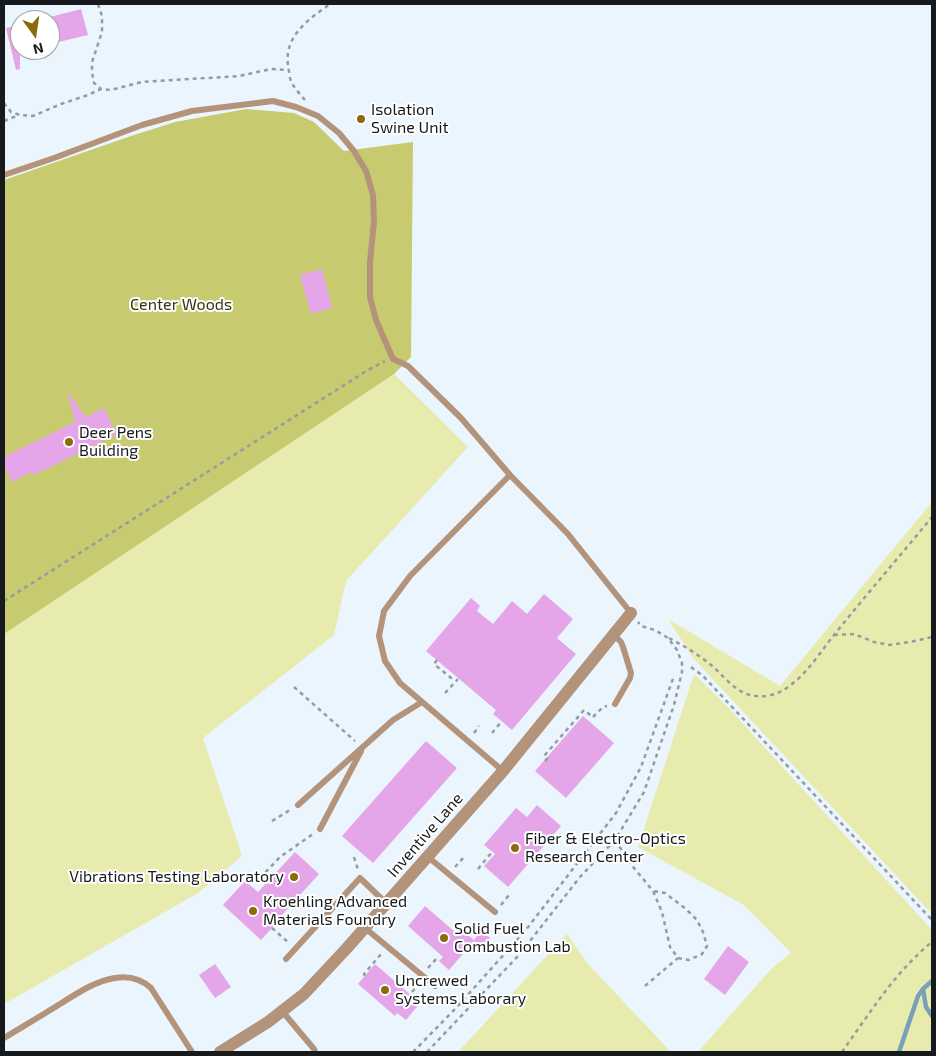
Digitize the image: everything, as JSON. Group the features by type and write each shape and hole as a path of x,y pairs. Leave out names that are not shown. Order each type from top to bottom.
{"street":[{"name":"Inventive Lane","path":"220,1052 268,1022 304,994 387,904 503,770 631,613"}],"lane":[{"path":"4,175 142,125 192,111 273,101 296,107 318,116 339,133 354,151 366,171 373,195 374,221 370,262 370,297 376,320 393,358 408,366 461,418 510,475 568,534 631,613"},
{"path":"503,770 400,683 385,660 378,636 384,611 410,576 510,475"},
{"path":"613,634 624,647 631,673 615,704"},
{"path":"298,806 393,720 422,702"},
{"path":"320,829 362,748"},
{"path":"428,857 495,912"},
{"path":"286,959 360,878 387,904"},
{"path":"365,928 435,986"},
{"path":"4,1038 76,994 101,982 116,978 132,978 144,982 150,988 192,1052"},
{"path":"282,1011 315,1052"}],"path":[{"path":"98,4 102,16 102,32 92,62 92,72 94,83 101,89"},
{"path":"318,116 290,79 287,61 289,46 295,32 311,17 330,4"},
{"path":"4,102 11,112 33,116 101,89 111,90 142,82 239,76 271,69 289,70"},
{"path":"4,121 20,115"},
{"path":"4,601 368,370 393,358"},
{"path":"631,613 641,626 655,630 688,648 711,665 736,688 749,695 775,695 793,684 811,665 932,517"},
{"path":"834,636 854,634 874,642 890,645 932,637"},
{"path":"427,1052 518,955 580,877 614,840 644,792 681,680 682,663 677,650 668,638"},
{"path":"437,660 434,664 456,680 445,693"},
{"path":"691,667 703,676 932,920"},
{"path":"413,1052 456,1008 525,931 616,813 641,767 674,676"},
{"path":"294,687 362,748"},
{"path":"545,761 547,759 544,756 584,710 593,717 603,707"},
{"path":"492,733 502,721"},
{"path":"272,821 298,806"},
{"path":"260,878 280,857 320,829"},
{"path":"614,840 653,891 662,912 670,947 678,958 689,960 702,954 707,946 698,920 686,908 665,893 653,891"},
{"path":"478,869 492,852"},
{"path":"449,874 464,857"},
{"path":"272,928 284,938"},
{"path":"842,1052 895,979 932,942"},
{"path":"365,976 364,974 382,952"},
{"path":"422,975 437,958"},
{"path":"645,986 678,958"}],"green space":[{"name":"Center Woods","path":"246,109 294,113 314,122 344,151 413,142 411,357 394,374 4,634 4,180 175,122"},
{"path":"394,374 468,447 346,581 334,635 203,738 242,856 198,893 4,1004 4,634"},
{"path":"932,502 932,914 693,658 668,619 780,686"},
{"path":"694,674 723,702 932,930 932,1052 698,1052 772,968 791,953 744,905 638,847"},
{"path":"567,934 587,963 671,1052 458,1052"}],"building":[{"path":"81,9 88,35 60,42 60,14"},
{"path":"10,27 10,45 6,28"},
{"path":"14,60 20,60 20,69 16,70"},
{"path":"322,269 332,308 311,314 300,275"},
{"name":"Deer Pens Building","path":"67,391 86,417 104,408 117,434 34,475 32,472 12,482 4,465 4,457 75,422"},
{"path":"544,594 573,619 557,638 576,654 512,730 493,714 496,710 426,651 471,598 480,606 477,611 493,624 512,601 527,614"},
{"path":"583,716 614,743 566,798 535,771"},
{"path":"426,741 457,768 373,863 342,836"},
{"name":"Fiber & Electro-Optics Research Center","path":"537,805 561,826 508,887 484,866 495,854 484,845 516,808 527,817"},
{"path":"295,852 319,874 261,940 223,905 245,881 258,892"},
{"name":"Solid Fuel Combustion Lab","path":"425,906 455,932 459,927 474,940 482,930 490,938 482,948 474,941 449,970 439,961 443,957 408,926"},
{"path":"728,946 749,962 725,995 704,979"},
{"path":"215,964 231,987 215,998 199,975"},
{"name":"Uncrewed Systems Laborary","path":"375,964 420,1003 406,1020 397,1013 395,1016 358,984"}],"waterway":[{"path":"899,1052 918,996 932,981"},
{"path":"923,989 926,1007 932,1016"}],"place":[{"name":"Isolation Swine Unit","path":"361,119"},
{"name":"Deer Pens Building","path":"69,442"},
{"name":"Fiber & Electro-Optics Research Center","path":"515,848"},
{"name":"Vibrations Testing Laboratory","path":"294,877"},
{"name":"Kroehling Advanced Materials Foundry","path":"253,911"},
{"name":"Solid Fuel Combustion Lab","path":"444,938"},
{"name":"Uncrewed Systems Laborary","path":"385,990"}]}
